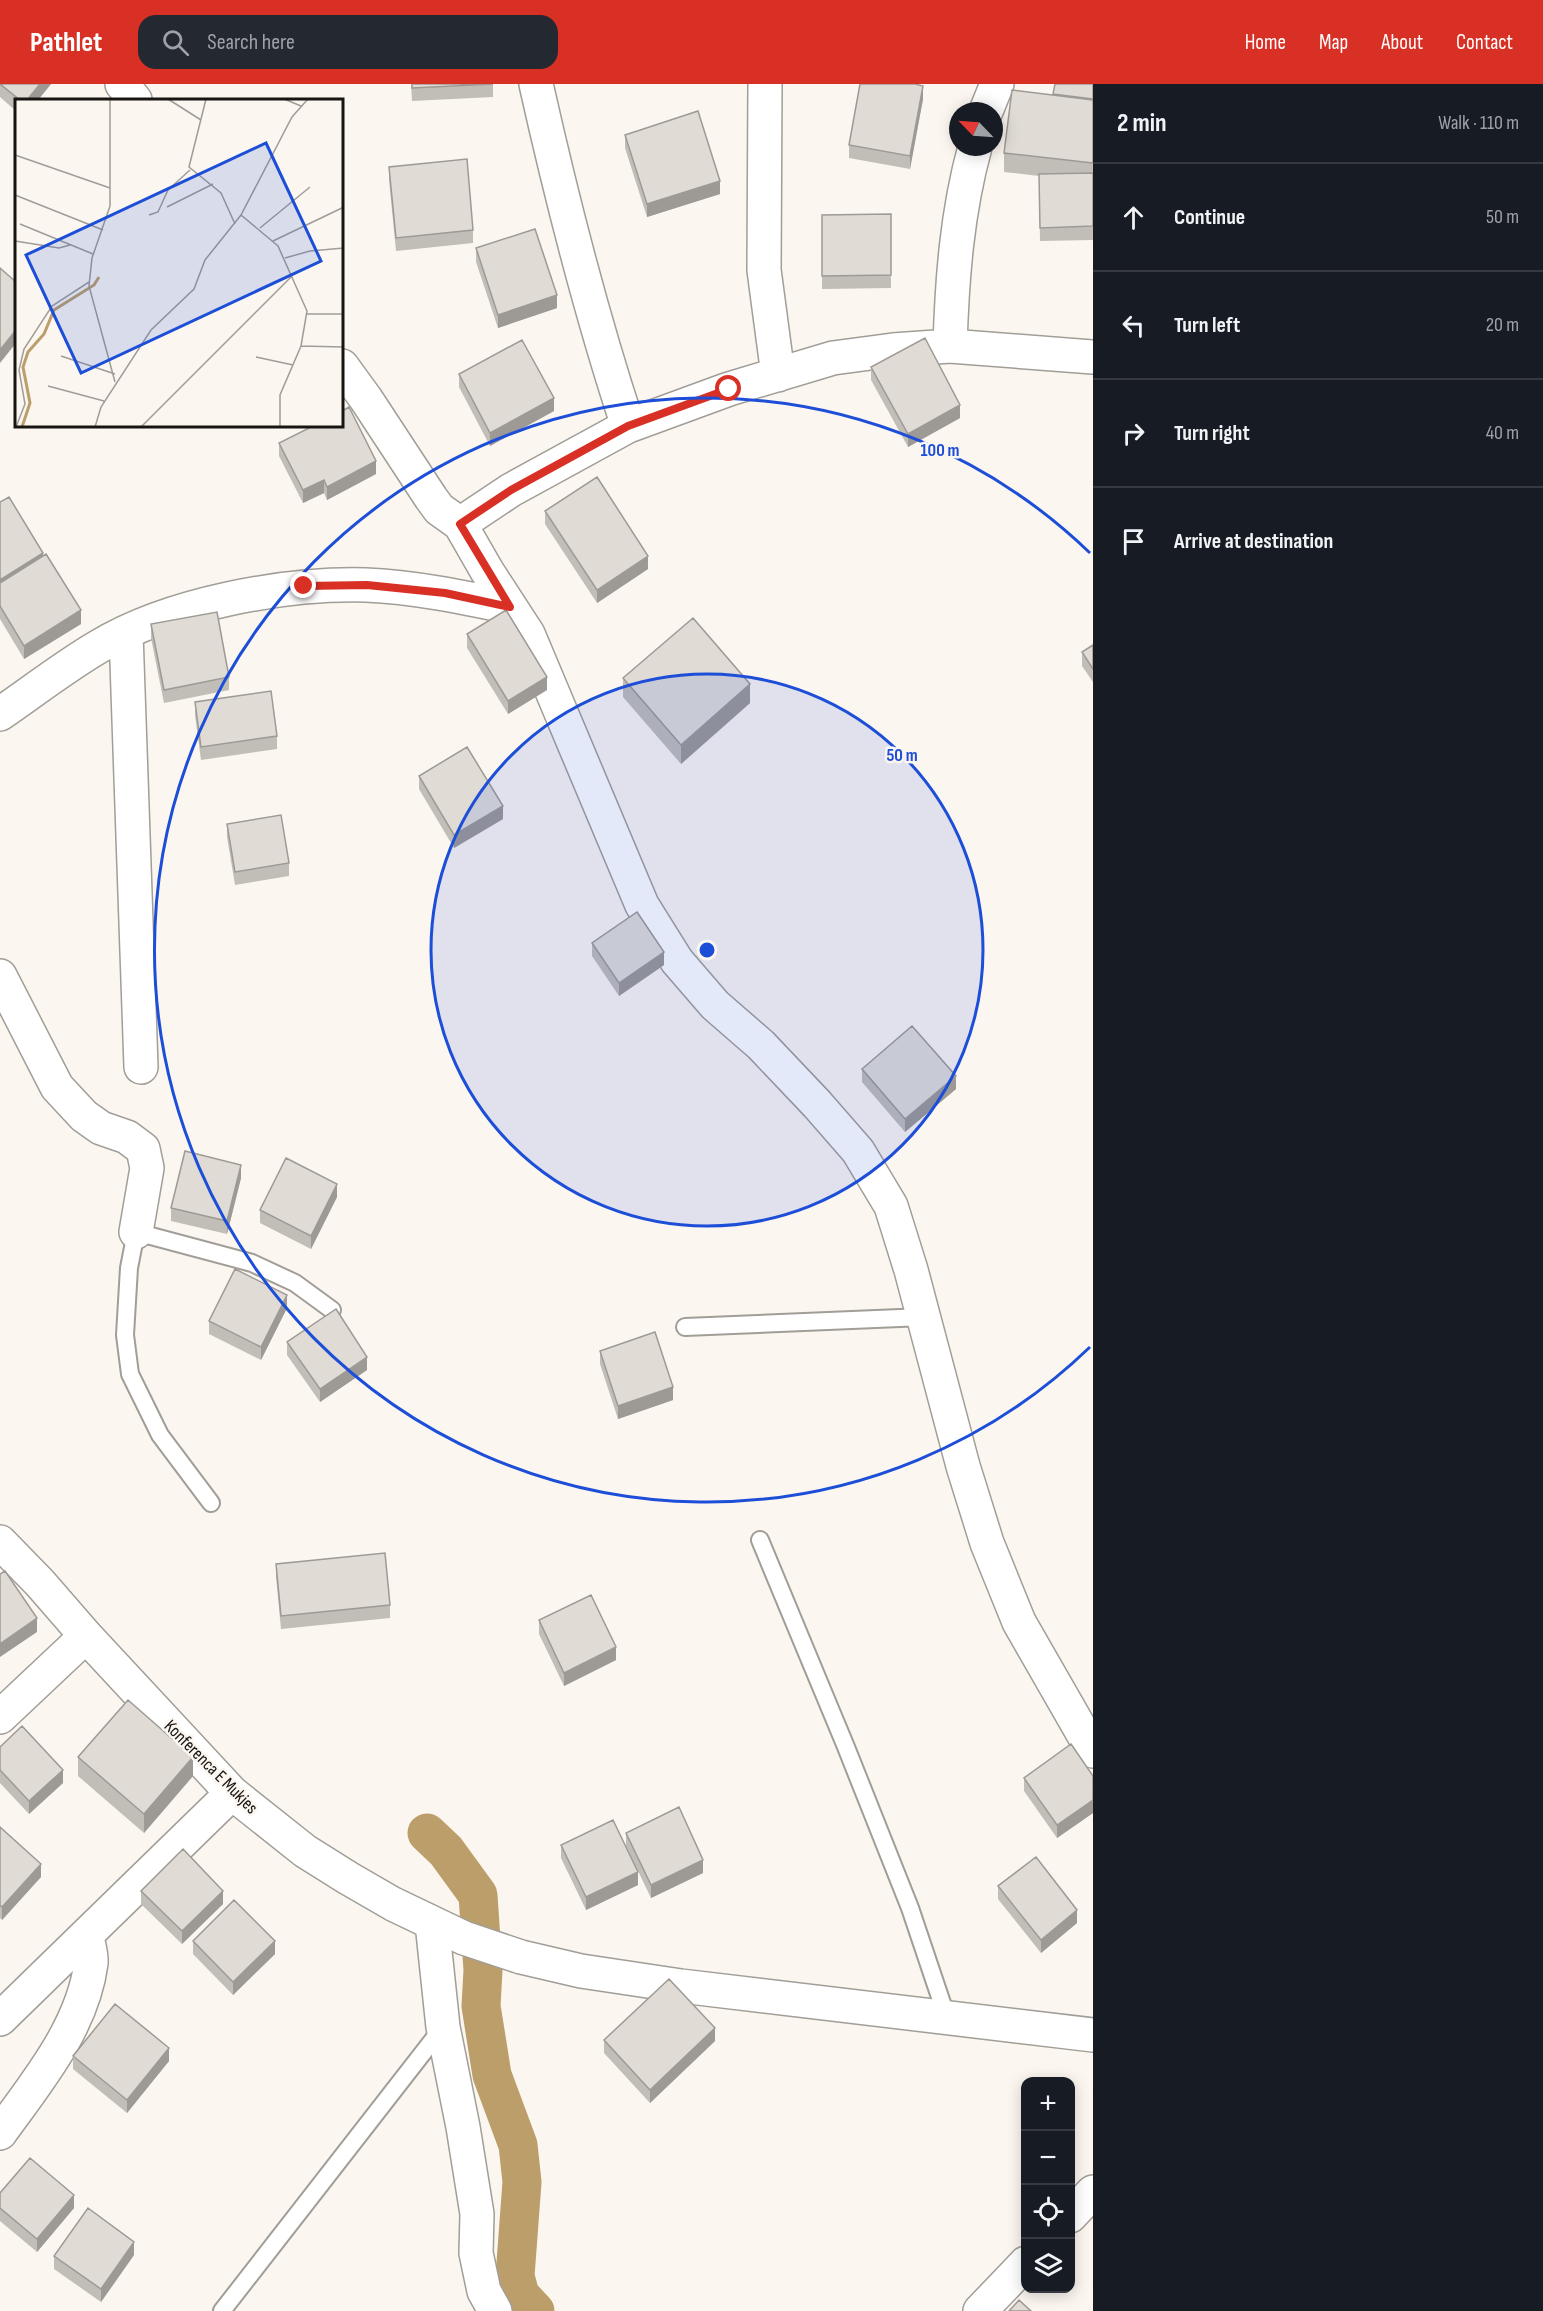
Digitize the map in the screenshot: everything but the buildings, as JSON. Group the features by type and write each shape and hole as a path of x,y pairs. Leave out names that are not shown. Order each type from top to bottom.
{"street":[{"path":"122,84 134,99"},
{"path":"536,84 556,175 588,297 628,426"},
{"path":"765,84 764,270 778,375"},
{"path":"990,102 997,84"},
{"path":"950,346 951,298 958,231 973,156"},
{"path":"460,524 511,490 628,426 729,389 833,358 893,350 950,346 1093,357"},
{"path":"344,369 430,498 460,524 528,634 642,905 677,961 715,1005 761,1045 858,1151 891,1206 924,1317 963,1466 987,1543 1019,1622 1093,1751"},
{"path":"0,714 98,647 173,614 216,603 304,586 367,585 445,593 510,607"},
{"path":"126,633 141,1067"},
{"path":"0,976 57,1087 84,1116 101,1128 127,1137 143,1149 147,1168 136,1232"},
{"name":"Konferenca E Mukjes","path":"0,1542 232,1793 305,1851 348,1878 464,1938 521,1957 581,1971 681,1986 1093,2035"},
{"path":"0,1717 86,1636"},
{"path":"0,2019 232,1793"},
{"path":"432,1923 443,2027 477,2214 476,2253 484,2291 495,2311"},
{"path":"0,2133 66,2035 83,1998 91,1961 87,1936"},
{"path":"1075,2212 1093,2192"},
{"path":"980,2311 1021,2268"}],"lane":[{"path":"211,1503 160,1435 130,1374 125,1335 129,1268 136,1232 252,1263 295,1282 332,1310"},
{"path":"685,1327 924,1317"},
{"path":"760,1540 910,1908 946,2018"},
{"path":"222,2311 443,2027"}],"waterway":[{"path":"427,1833 446,1851 478,1895 483,1970 481,2006 492,2075 518,2145 522,2182 515,2276 520,2295 535,2311"}],"route":[{"path":"304,586 367,585 445,593 510,607 460,524 511,490 628,426 729,389"}]}
